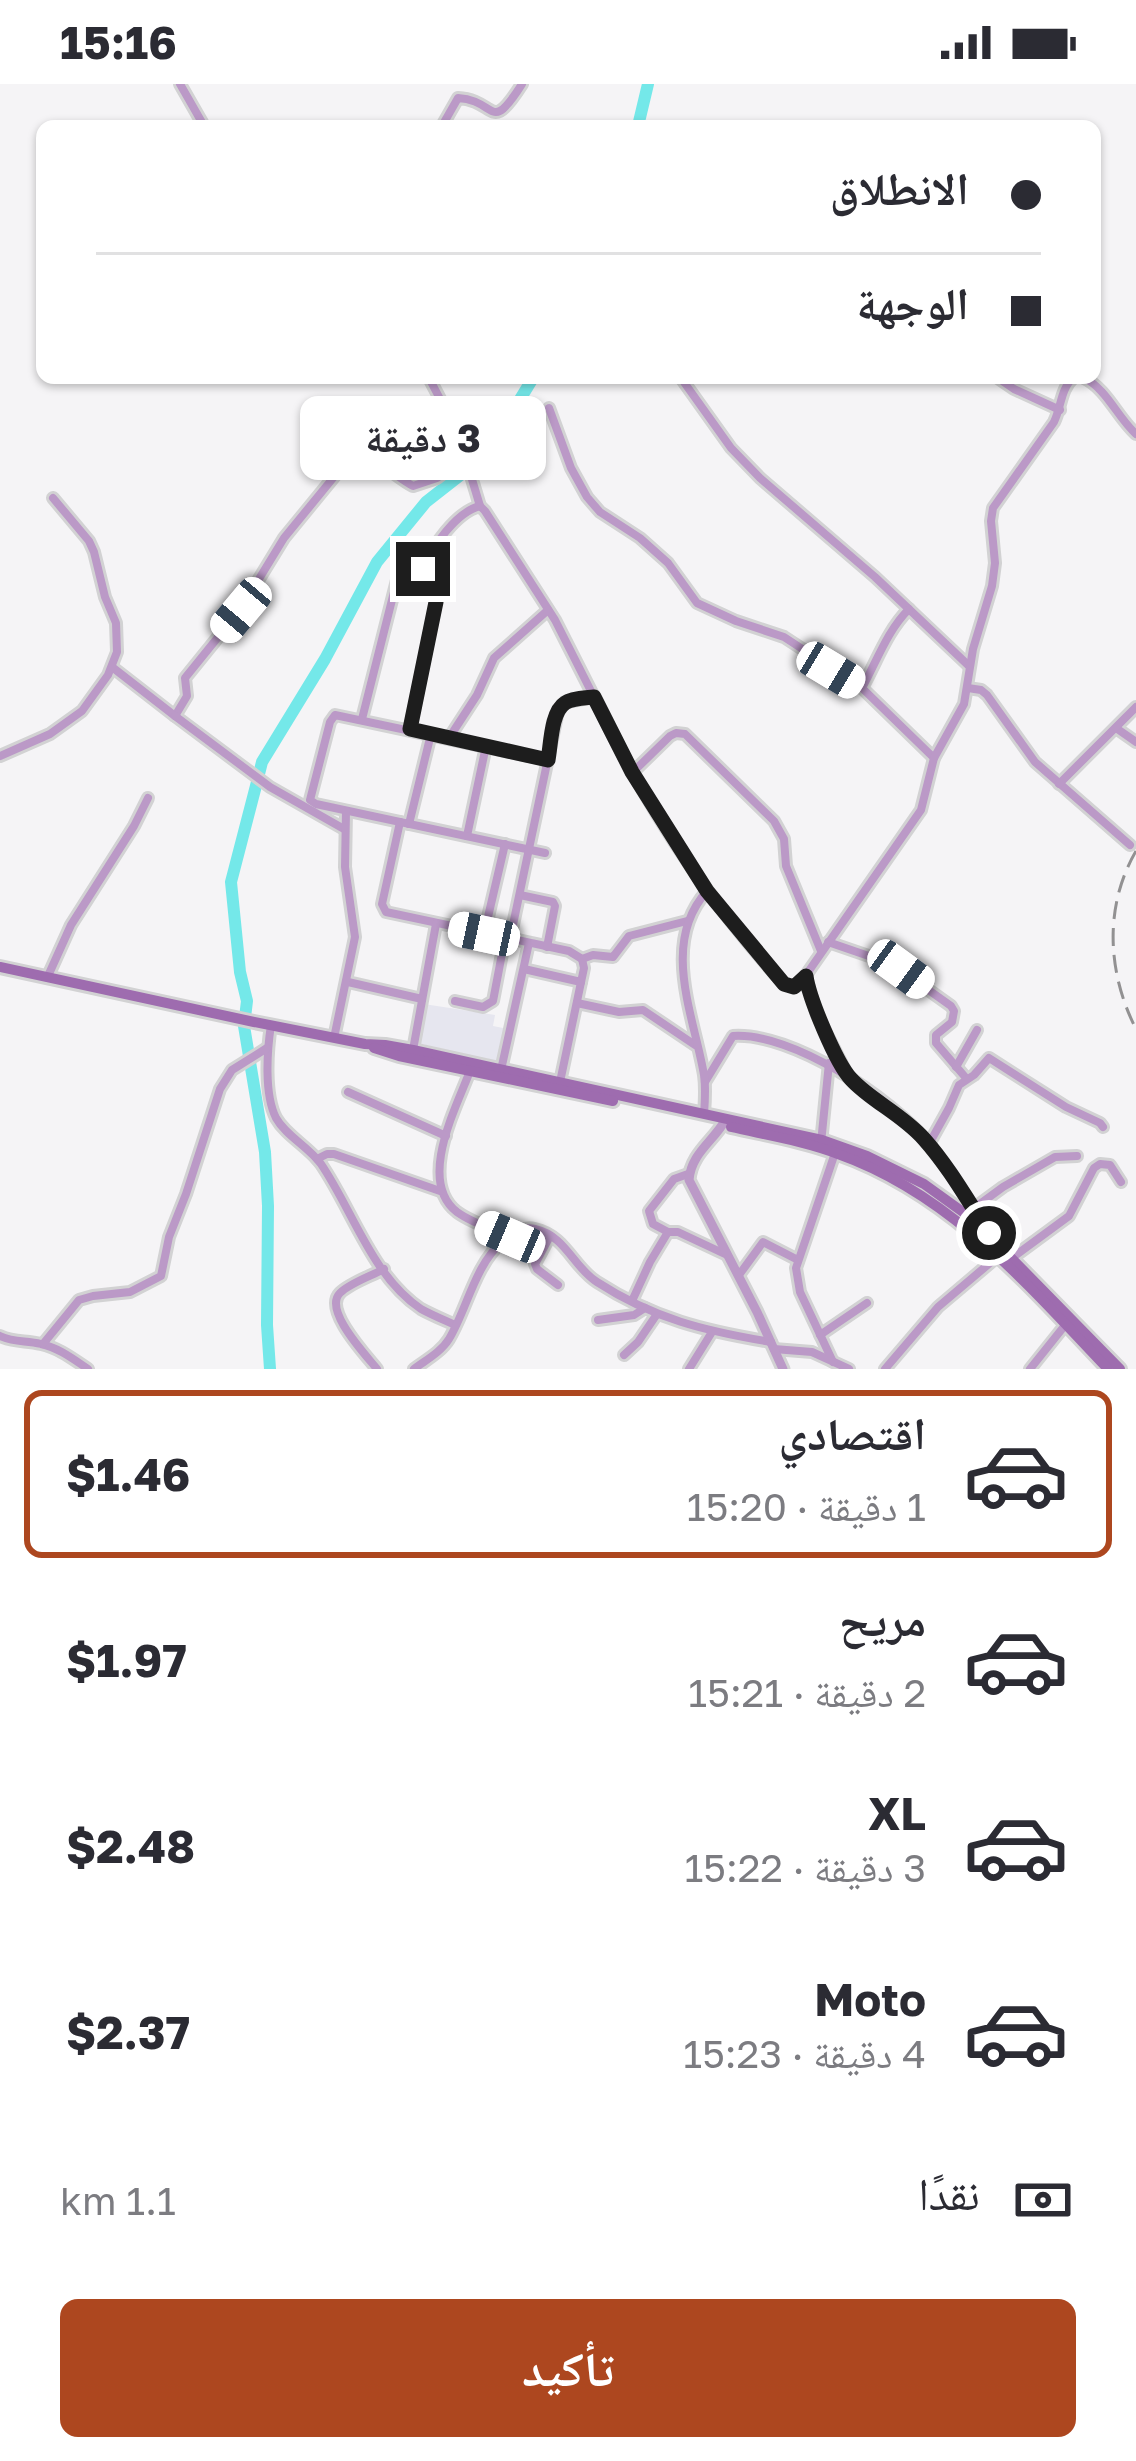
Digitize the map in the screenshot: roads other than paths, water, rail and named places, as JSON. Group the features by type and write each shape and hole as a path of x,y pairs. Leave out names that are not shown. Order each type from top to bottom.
{"main road":[{"path":"0,967 560,1082 867,1156 952,1202 989,1233 1005,1257"},
{"path":"365,1045 470,1071 707,1116"},
{"path":"821,1144 932,1202 1005,1257 1108,1369"},
{"path":"1068,1322 1120,1369"}],"street":[{"path":"180,84 201,120"},
{"path":"445,120 458,98 500,112 522,84"},
{"path":"432,384 458,434 480,506 548,610 632,772 707,891 784,984 794,987 921,810 934,758 957,719 968,688 992,586 993,508 1060,410 1067,384"},
{"path":"685,384 731,448 760,478 970,666"},
{"path":"1007,384 1060,410"},
{"path":"1095,384 1136,434"},
{"path":"549,408 576,480 593,505 662,557 697,603 736,621 778,632 862,688 934,758"},
{"path":"175,716 187,696 185,678 241,610 284,538 347,460 357,455 372,458 413,486 437,478 466,456"},
{"path":"0,756 65,724 94,698 117,652 118,633 94,552 53,498"},
{"path":"423,569 466,511 480,506"},
{"path":"362,719 397,580 402,572 423,569"},
{"path":"410,729 436,602 423,569"},
{"path":"862,688 891,629 909,609"},
{"path":"449,738 494,658 548,610"},
{"path":"112,668 270,787 344,829"},
{"path":"968,688 987,695 1027,754 1130,845"},
{"path":"455,1001 483,1007 493,1001 556,718 561,706 594,697"},
{"path":"1059,784 1136,707"},
{"path":"544,853 314,804 310,797 332,717 337,715 548,760"},
{"path":"1116,728 1136,742"},
{"path":"431,734 382,907 386,912 582,959 560,1082"},
{"path":"632,772 670,736 685,734 782,831 786,866 821,951"},
{"path":"466,836 486,746"},
{"path":"48,976 71,925 148,798"},
{"path":"334,1038 355,937 346,867 346,811"},
{"path":"484,934 505,844"},
{"path":"707,891 687,921 684,939 685,980 705,1082 707,1141"},
{"path":"520,895 553,902 547,947"},
{"path":"582,959 614,957 629,936 687,921"},
{"path":"413,1050 436,924"},
{"path":"828,942 892,964 951,1006 952,1022 935,1040 966,1078"},
{"path":"501,1070 529,943"},
{"path":"524,969 581,982"},
{"path":"806,976 817,1015 849,1078"},
{"path":"348,982 422,999"},
{"path":"577,1003 620,1012 643,1010 697,1046"},
{"path":"271,1025 267,1048 277,1120 317,1159 402,1293 455,1325"},
{"path":"956,1067 977,1030"},
{"path":"705,1082 729,1038 737,1034 796,1049 828,1065 910,1124 929,1144 989,1233"},
{"path":"43,1344 79,1300 130,1292 161,1276 169,1237 220,1090 232,1070 267,1048"},
{"path":"821,1144 828,1065 836,1052"},
{"path":"929,1144 959,1085 987,1059 1102,1127"},
{"path":"441,1191 440,1158 470,1071"},
{"path":"349,1092 446,1136"},
{"path":"725,1122 707,1141 688,1174 782,1369"},
{"path":"833,1362 800,1292 798,1260 836,1153"},
{"path":"317,1159 334,1154 441,1191 457,1211 510,1237"},
{"path":"974,1209 1055,1157 1077,1156"},
{"path":"885,1369 938,1307 1069,1216 1094,1168 1109,1165 1120,1182"},
{"path":"688,1174 674,1179 649,1210 652,1224 727,1255"},
{"path":"414,1369 441,1349 493,1251 518,1230 528,1228 559,1240 597,1282 657,1314 712,1332 804,1350 849,1369"},
{"path":"632,1301 668,1232"},
{"path":"550,1236 535,1264 558,1285"},
{"path":"739,1275 762,1242 798,1260"},
{"path":"376,1369 337,1315 335,1303 340,1294 384,1269"},
{"path":"820,1335 867,1303"},
{"path":"598,1320 634,1315 645,1308"},
{"path":"624,1355 657,1314"},
{"path":"1030,1369 1068,1322"},
{"path":"689,1369 712,1332"},
{"path":"0,1336 16,1343 43,1344 88,1369"}],"waterway":[{"path":"639,120 648,84"},
{"path":"270,1369 265,1152 244,1026 247,1001 231,882 262,762 377,562 426,502 486,455 529,384"}],"railway":[{"path":"1136,851 1118,894 1113,939 1119,985 1136,1029"}]}
